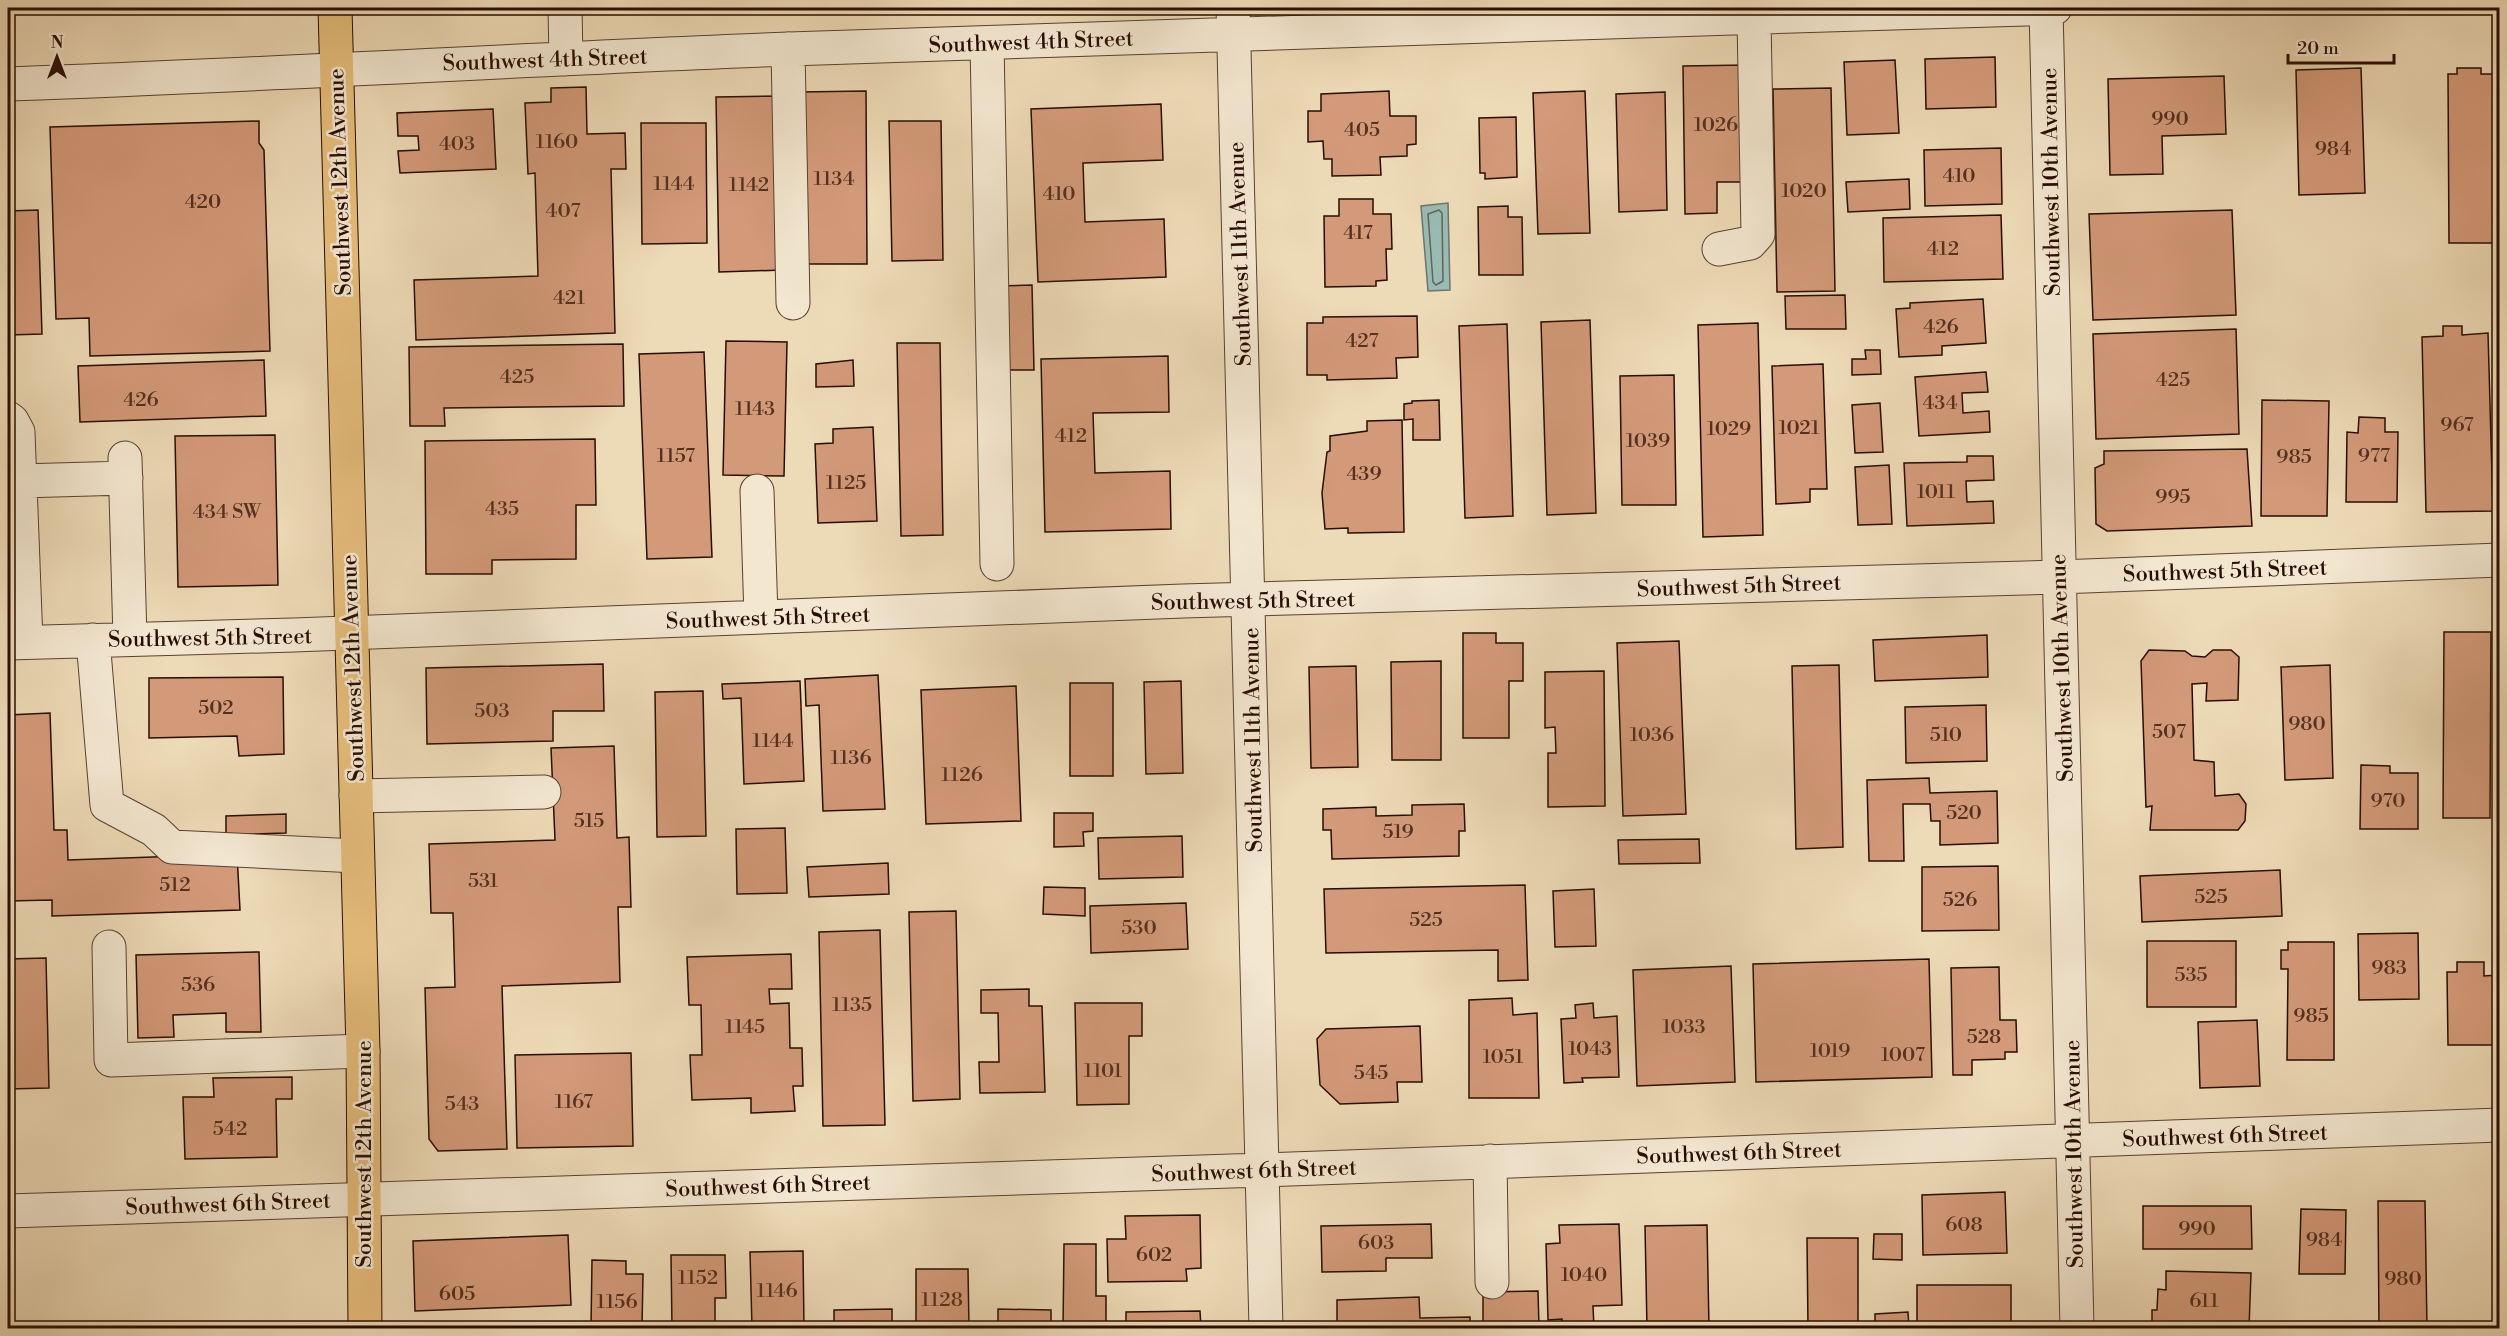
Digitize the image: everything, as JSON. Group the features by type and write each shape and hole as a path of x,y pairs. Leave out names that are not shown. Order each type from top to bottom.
{"main road":[{"name":"Southwest 12th Avenue","path":"334,8 363,1051 365,1329"}],"street":[{"path":"565,8 566,59"},
{"name":"Southwest 10th Avenue","path":"2046,8 2077,1329"},
{"name":"Southwest 4th Street","path":"8,84 277,75 336,70 788,49 987,43 1233,21 1754,19 2055,8"},
{"path":"1719,249 1750,243 1758,234 1754,19"},
{"name":"Southwest 11th Avenue","path":"1233,21 1266,1329"},
{"path":"987,43 997,564"},
{"path":"788,49 793,303"},
{"path":"8,418 18,432 20,481 17,643"},
{"path":"20,481 126,468 130,639"},
{"path":"757,491 762,617"},
{"name":"Southwest 5th Street","path":"17,643 1249,601 2058,577 2499,560"},
{"path":"93,640 107,805 154,830 172,847 357,856"},
{"path":"356,796 544,792"},
{"path":"109,947 111,1060 363,1051"},
{"name":"Southwest 6th Street","path":"8,1211 1262,1170 2499,1125"},
{"path":"1490,1161 1492,1282"}],"water":[{"path":"1448,203 1450,290 1428,291 1421,206"}],"building":[{"path":"1995,57 1996,107 1926,109 1925,59"},
{"path":"1895,60 1899,133 1847,135 1844,62"},
{"path":"1747,65 1748,182 1717,182 1717,213 1685,214 1683,66"},
{"path":"2361,68 2365,193 2299,195 2296,70"},
{"path":"2457,68 2481,68 2481,74 2500,74 2500,243 2449,243 2448,74 2457,74"},
{"path":"2224,76 2226,134 2162,136 2163,174 2110,175 2108,79"},
{"path":"586,87 587,134 625,133 626,169 611,169 615,333 416,340 414,280 538,276 535,173 528,174 525,103 551,102 551,88"},
{"path":"1831,88 1835,291 1777,292 1773,89"},
{"path":"866,91 867,264 801,264 800,92"},
{"path":"1389,91 1390,116 1416,116 1416,144 1407,145 1407,156 1380,157 1381,175 1332,176 1332,159 1324,159 1323,141 1308,142 1308,111 1321,111 1321,94"},
{"path":"1585,91 1590,233 1538,234 1533,93"},
{"path":"1665,92 1667,210 1619,212 1616,94"},
{"path":"778,96 782,270 719,272 716,97"},
{"path":"1161,104 1163,160 1083,163 1085,222 1164,219 1166,277 1038,282 1031,109"},
{"path":"493,109 496,169 400,173 398,151 419,150 418,136 398,136 397,113"},
{"path":"1516,117 1517,177 1485,179 1485,173 1480,173 1479,118"},
{"path":"259,121 259,143 264,150 270,351 90,356 89,318 56,319 50,127"},
{"path":"889,121 941,121 943,260 892,261"},
{"path":"641,123 706,123 707,243 642,244"},
{"path":"2001,148 2002,204 1925,206 1924,150"},
{"path":"1909,179 1910,209 1848,212 1846,182"},
{"path":"1339,199 1373,199 1373,214 1391,214 1392,249 1386,249 1387,280 1376,281 1376,286 1325,287 1324,216 1339,216"},
{"path":"1508,206 1508,217 1522,217 1523,275 1479,275 1478,207"},
{"path":"38,210 42,334 8,335 8,211"},
{"path":"2232,210 2236,315 2093,320 2089,214"},
{"path":"2001,215 2003,279 1884,282 1883,218"},
{"path":"1032,285 1034,370 1000,370 998,286"},
{"path":"1845,295 1846,329 1786,329 1785,296"},
{"path":"1983,299 1986,343 1942,346 1942,355 1899,357 1896,309 1910,308 1910,303"},
{"path":"1417,316 1418,357 1396,358 1397,378 1327,380 1327,375 1307,375 1307,323 1323,323 1323,317"},
{"path":"1590,320 1596,513 1547,515 1541,322"},
{"path":"1758,323 1763,535 1703,537 1698,325"},
{"path":"1507,324 1513,516 1465,518 1459,326"},
{"path":"2443,326 2462,326 2462,335 2488,333 2493,511 2426,512 2422,337 2443,336"},
{"path":"2236,329 2239,434 2096,439 2093,334"},
{"path":"726,341 787,342 784,476 723,475"},
{"path":"897,343 940,343 943,535 901,536"},
{"path":"623,344 624,406 444,408 445,426 410,426 409,347"},
{"path":"1865,350 1880,350 1881,374 1852,375 1852,359 1866,359"},
{"path":"704,352 712,557 647,559 639,354"},
{"path":"1168,356 1169,412 1093,413 1095,473 1170,471 1171,529 1045,532 1041,359"},
{"path":"264,360 266,416 80,422 78,366"},
{"path":"853,360 854,386 816,387 816,364"},
{"path":"1823,364 1827,489 1810,489 1810,502 1776,504 1772,366"},
{"path":"1986,372 1988,392 1962,393 1963,413 1989,411 1990,432 1919,436 1915,377"},
{"path":"1674,375 1676,505 1622,505 1620,376"},
{"path":"1439,400 1440,440 1413,440 1413,419 1404,420 1404,404 1412,403 1412,401"},
{"path":"2262,400 2329,401 2327,516 2261,516"},
{"path":"1880,403 1883,452 1855,453 1852,405"},
{"path":"2359,417 2385,418 2385,432 2398,432 2397,502 2346,502 2347,432 2358,433"},
{"path":"1402,420 1404,532 1348,533 1348,528 1325,529 1322,493 1327,452 1330,451 1330,436 1367,431 1367,421"},
{"path":"873,427 877,521 818,523 815,444 833,443 833,429"},
{"path":"275,435 278,585 178,587 175,436"},
{"path":"595,439 596,505 576,505 576,559 492,560 492,574 426,574 425,441"},
{"path":"2247,449 2252,526 2107,531 2096,524 2095,468 2104,464 2104,451"},
{"path":"1967,456 1993,456 1994,480 1966,481 1967,502 1993,501 1994,523 1907,526 1904,463 1967,462"},
{"path":"1889,465 1892,524 1858,525 1855,467"},
{"path":"2444,632 2491,632 2490,818 2443,818"},
{"path":"1463,633 1496,633 1496,643 1523,643 1523,681 1509,681 1509,738 1463,738"},
{"path":"1987,635 1988,677 1875,681 1873,640"},
{"path":"1679,641 1686,814 1623,816 1617,643"},
{"path":"2149,650 2185,651 2192,656 2205,657 2213,650 2231,650 2239,657 2238,700 2206,701 2207,683 2192,684 2194,760 2214,762 2215,796 2239,794 2246,804 2245,821 2238,830 2150,830 2152,806 2146,807 2141,661"},
{"path":"1441,661 1441,760 1392,760 1391,662"},
{"path":"603,664 604,711 553,711 553,741 427,744 426,668"},
{"path":"1839,665 1843,847 1796,849 1792,666"},
{"path":"2330,665 2333,778 2285,780 2281,667"},
{"path":"1356,666 1358,767 1311,768 1309,667"},
{"path":"1604,671 1605,806 1548,807 1548,753 1556,753 1555,727 1545,728 1545,672"},
{"path":"878,675 885,809 823,811 819,705 806,706 805,679"},
{"path":"283,677 284,754 239,756 237,736 149,738 149,678"},
{"path":"800,681 804,781 744,784 741,698 723,699 722,684"},
{"path":"1181,681 1183,773 1146,774 1144,682"},
{"path":"1070,683 1113,683 1113,776 1070,776"},
{"path":"1016,686 1021,821 926,824 921,690"},
{"path":"703,691 706,836 657,837 655,692"},
{"path":"1986,705 1987,761 1906,763 1905,707"},
{"path":"50,713 54,830 67,830 68,860 237,854 240,910 52,916 52,900 8,901 8,715"},
{"path":"614,746 617,838 629,837 631,907 618,907 620,982 502,986 507,1149 438,1151 429,1139 425,988 455,987 453,913 431,913 429,844 555,840 551,748"},
{"path":"2361,765 2390,766 2390,773 2418,773 2418,829 2360,829"},
{"path":"1929,778 1930,793 1997,791 1998,843 1940,845 1940,821 1931,821 1930,804 1903,804 1904,861 1869,861 1867,780"},
{"path":"1464,804 1465,831 1459,831 1459,856 1332,859 1331,830 1323,830 1323,809 1376,807 1376,816 1412,815 1412,805"},
{"path":"1054,813 1093,813 1093,831 1083,832 1084,846 1054,847"},
{"path":"286,814 286,833 226,835 226,816"},
{"path":"785,828 787,893 737,894 736,829"},
{"path":"1182,836 1183,877 1099,879 1098,838"},
{"path":"1699,839 1700,863 1619,864 1618,840"},
{"path":"888,863 889,894 809,897 807,867"},
{"path":"1998,866 1999,930 1922,931 1922,867"},
{"path":"2280,870 2282,916 2142,922 2140,876"},
{"path":"1525,885 1528,980 1498,981 1498,950 1326,953 1324,889"},
{"path":"1044,887 1085,888 1085,916 1043,914"},
{"path":"1594,889 1596,946 1555,947 1553,891"},
{"path":"1186,903 1188,949 1091,953 1090,906"},
{"path":"956,911 960,1099 913,1101 909,912"},
{"path":"880,930 885,1125 823,1126 819,932"},
{"path":"2418,933 2419,999 2359,1000 2358,934"},
{"path":"2147,941 2236,941 2236,1007 2147,1007"},
{"path":"2288,942 2334,942 2334,1060 2287,1060 2288,969 2281,969 2281,950 2288,950"},
{"path":"259,952 261,1032 226,1032 226,1013 173,1015 174,1037 138,1038 136,955"},
{"path":"791,954 792,989 769,989 770,1004 789,1003 790,1048 802,1048 803,1086 793,1086 795,1111 751,1113 751,1098 692,1100 690,1055 702,1055 701,1005 689,1005 687,957"},
{"path":"46,958 49,1088 8,1089 8,959"},
{"path":"1929,959 1932,1077 1756,1082 1753,964"},
{"path":"2457,962 2484,962 2484,976 2498,975 2499,1045 2448,1045 2447,972 2457,972"},
{"path":"1731,966 1735,1082 1637,1086 1633,970"},
{"path":"1999,967 2000,1020 2016,1020 2017,1052 2005,1052 2005,1059 1972,1060 1972,1075 1953,1075 1951,968"},
{"path":"1029,989 1029,1006 1042,1006 1045,1092 980,1093 979,1062 999,1062 998,1013 981,1013 981,990"},
{"path":"1512,998 1513,1015 1537,1013 1539,1098 1469,1098 1469,1000"},
{"path":"1075,1003 1142,1003 1142,1036 1129,1036 1129,1104 1077,1105"},
{"path":"1593,1003 1594,1018 1617,1016 1619,1077 1582,1078 1583,1082 1564,1083 1561,1019 1576,1018 1575,1005"},
{"path":"2257,1020 2260,1086 2200,1088 2198,1022"},
{"path":"1420,1026 1422,1082 1397,1082 1398,1102 1340,1104 1320,1085 1317,1039 1326,1029"},
{"path":"631,1053 633,1146 517,1148 515,1055"},
{"path":"292,1077 292,1099 276,1099 277,1157 185,1159 183,1097 214,1097 213,1078"},
{"path":"2005,1192 2007,1253 1923,1255 1922,1195"},
{"path":"2378,1201 2425,1201 2427,1328 2379,1328"},
{"path":"2143,1206 2251,1206 2252,1249 2143,1249"},
{"path":"2301,1209 2346,1210 2345,1274 2299,1274"},
{"path":"1200,1215 1201,1268 1186,1269 1187,1281 1108,1282 1107,1239 1126,1239 1125,1216"},
{"path":"1431,1224 1432,1258 1386,1258 1386,1271 1322,1272 1321,1226"},
{"path":"1619,1224 1622,1305 1593,1306 1594,1328 1562,1328 1562,1319 1548,1320 1546,1244 1560,1243 1559,1225"},
{"path":"1707,1225 1709,1328 1647,1328 1645,1226"},
{"path":"1874,1234 1902,1234 1902,1260 1873,1259"},
{"path":"568,1235 571,1305 415,1311 413,1241"},
{"path":"1807,1238 1858,1238 1858,1328 1808,1328"},
{"path":"1064,1244 1096,1244 1096,1296 1106,1296 1106,1328 1063,1328"},
{"path":"803,1251 804,1328 752,1328 750,1252"},
{"path":"671,1255 725,1255 726,1298 715,1298 715,1328 672,1328"},
{"path":"592,1260 626,1261 626,1274 643,1274 642,1328 591,1328"},
{"path":"916,1269 968,1269 969,1328 916,1328"},
{"path":"2166,1271 2251,1273 2249,1328 2152,1328 2152,1310 2157,1310 2158,1289 2166,1290"},
{"path":"1917,1285 2011,1285 2011,1328 1992,1328 1992,1324 1917,1324"},
{"path":"1538,1291 1539,1328 1483,1328 1483,1292"},
{"path":"1419,1297 1420,1318 1470,1317 1470,1328 1337,1328 1337,1300"},
{"path":"892,1309 892,1328 834,1328 834,1310"},
{"path":"998,1309 1051,1310 1051,1328 998,1328"},
{"path":"1200,1311 1201,1328 1126,1328 1126,1312"},
{"path":"1908,1312 1909,1328 1875,1328 1875,1314"},
{"path":"551,1322 551,1328 438,1328 438,1323"}]}
